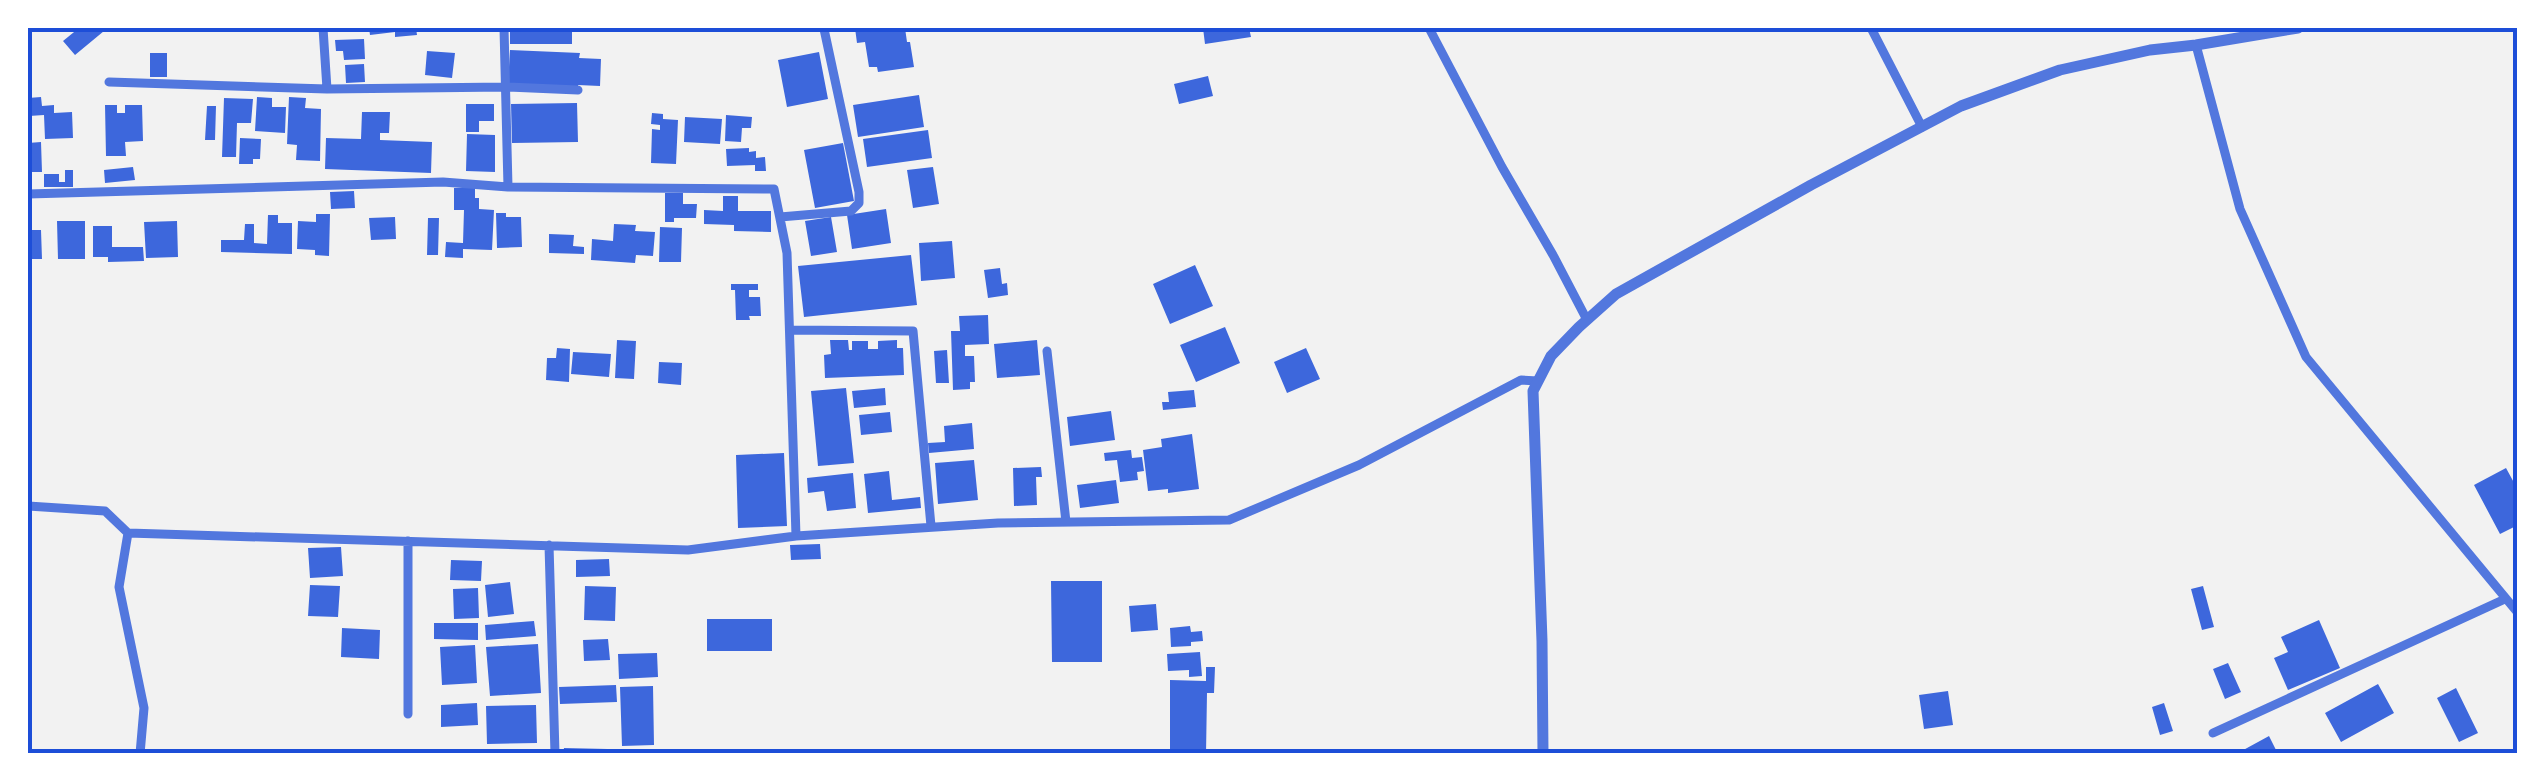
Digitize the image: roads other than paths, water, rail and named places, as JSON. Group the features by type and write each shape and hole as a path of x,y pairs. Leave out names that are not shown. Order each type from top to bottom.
{"street":[{"path":"323,28 327,89"},
{"path":"504,28 508,186"},
{"path":"1429,28 1586,320"},
{"path":"1871,28 1922,127"},
{"path":"1542,754 1533,391 1551,356 1586,320 1616,294 1811,184 1961,106 2060,70 2150,50 2298,28"},
{"path":"780,217 851,210 859,203 860,192 824,30"},
{"path":"2196,46 2240,208 2306,357 2518,614"},
{"path":"109,82 327,89 578,90"},
{"path":"28,194 444,182 774,189 787,253 796,536"},
{"path":"790,330 913,331 931,526"},
{"path":"1047,351 1066,522"},
{"path":"28,506 105,511 128,533 688,550 796,536 931,526 1229,520 1359,465 1520,380 1538,381"},
{"path":"128,533 119,586 144,708 140,754"},
{"path":"408,541 408,714"},
{"path":"549,544 555,754"},
{"path":"2212,732 2505,599"}]}
